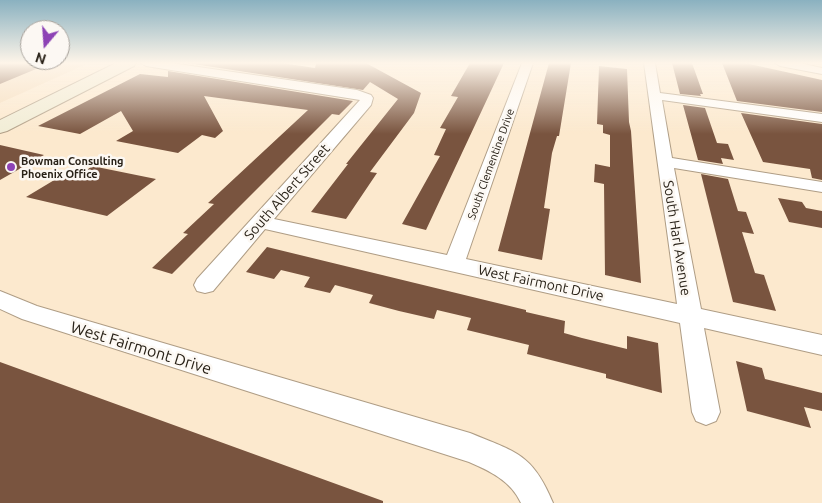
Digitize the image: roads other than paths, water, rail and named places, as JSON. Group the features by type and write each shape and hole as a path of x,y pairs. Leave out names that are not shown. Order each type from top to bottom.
{"main road":[{"path":"0,127 82,86"}],"street":[{"name":"South Albert Street","path":"205,285 366,102 367,98 357,94 306,86"},
{"name":"South Clementine Drive","path":"454,264 519,86"},
{"name":"South Harl Avenue","path":"654,86 706,412"},
{"path":"656,96 822,118"},
{"path":"665,162 822,187"},
{"name":"West Fairmont Drive","path":"261,222 822,345"},
{"name":"West Fairmont Drive","path":"0,300 54,321 470,448 518,470 534,496"}],"place":[{"name":"Bowman Consulting Phoenix Office","path":"11,167"}]}
